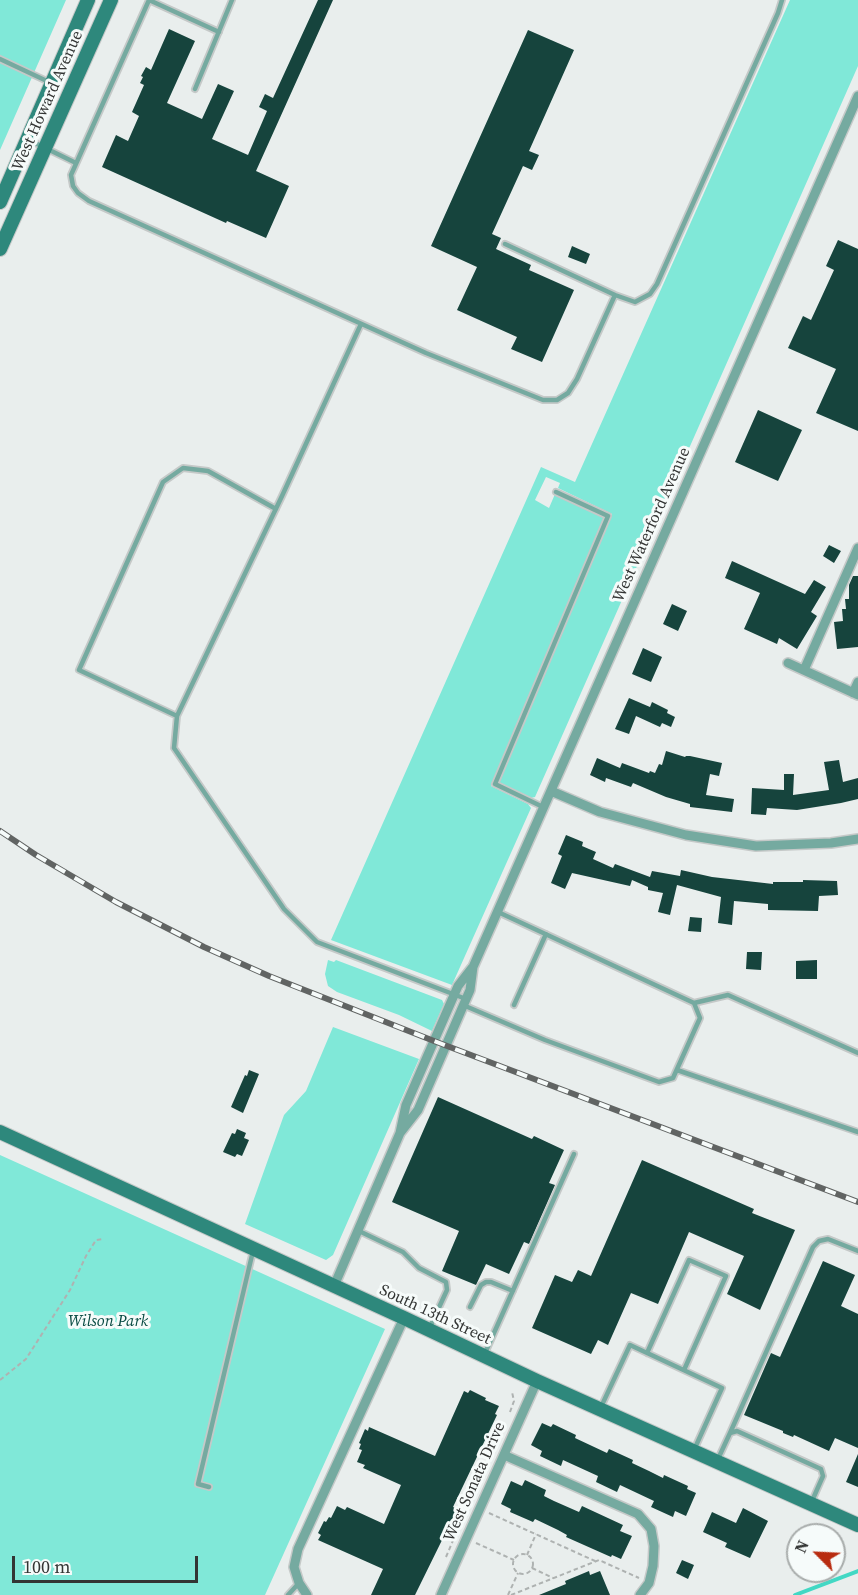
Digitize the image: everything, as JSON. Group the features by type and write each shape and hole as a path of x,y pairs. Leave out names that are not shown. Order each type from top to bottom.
{"street":[{"name":"West Howard Avenue","path":"0,202 88,0"},
{"name":"West Howard Avenue","path":"0,249 111,0"},
{"name":"West Waterford Avenue","path":"334,1286 400,1133 406,1105 458,986 473,967 858,96"},
{"path":"804,670 858,548"},
{"path":"788,663 856,694 858,682"},
{"path":"551,791 600,812 698,837 756,846 831,843 858,838"},
{"name":"West Waterford Avenue","path":"400,1133 418,1110 470,990 473,967"},
{"name":"South 13th Street","path":"0,1132 537,1381 858,1525"},
{"path":"307,1595 298,1583 294,1567 298,1549 404,1318"},
{"name":"West Sonata Drive","path":"441,1595 537,1381"},
{"path":"504,1455 638,1514 651,1529 654,1546 649,1582 640,1595"}],"lane":[{"path":"219,32 149,0 71,175 73,186 78,194 426,353 543,400 557,400 567,393 577,379 615,295"},
{"path":"195,89 232,0"},
{"path":"505,244 635,302 650,294 657,284 782,0"},
{"path":"0,59 51,83"},
{"path":"27,139 76,163"},
{"path":"361,324 177,716 174,748 285,909 316,942 455,994 465,1002 546,1040 659,1082 673,1078 700,1018 694,1003"},
{"path":"177,716 79,670 163,482 183,468 208,471 276,509"},
{"path":"543,807 495,784 608,516 556,492"},
{"path":"497,912 694,1003 728,995 858,1053"},
{"path":"514,1005 546,933"},
{"path":"676,1070 858,1132"},
{"path":"484,1356 574,1154"},
{"path":"358,1231 403,1252 419,1268 446,1282 447,1290 429,1330"},
{"path":"717,1461 813,1247 819,1241 828,1239 858,1251"},
{"path":"209,1487 198,1484 253,1249"},
{"path":"647,1353 689,1260 726,1276 684,1370"},
{"path":"470,1307 481,1285 486,1282 513,1291"},
{"path":"600,1409 630,1345 722,1388 694,1451"},
{"path":"730,1432 737,1431 821,1469 823,1476 811,1503"},
{"path":"288,1595 298,1583"}],"path":[{"path":"0,1380 26,1359 70,1290 96,1240 104,1239"},
{"path":"489,1513 649,1582"},
{"path":"454,1533 514,1560"},
{"path":"527,1555 536,1534"},
{"path":"520,1554 527,1555 532,1562 532,1568 527,1573 518,1573 513,1568 514,1560 520,1554"},
{"path":"509,1595 596,1561"},
{"path":"532,1568 554,1578"},
{"path":"509,1595 518,1573"}],"green space":[{"path":"0,0 66,0 0,150"},
{"path":"790,0 858,0 858,66 535,797 531,798 499,783 612,514 558,488 560,483 546,477 535,500 549,508 555,494 604,517 491,786 528,804 531,808 452,985 331,940 541,467 575,482"},
{"path":"328,960 334,962 336,960 442,1000 444,1004 432,1031 399,1015 337,992 328,986 325,974"},
{"path":"333,1027 419,1059 333,1255 326,1260 245,1224 284,1115 306,1091"},
{"name":"Wilson Park","path":"0,1155 385,1329 265,1595 0,1595"}],"building":[{"path":"318,0 333,0 256,171 289,186 266,238 227,221 226,223 102,167 116,135 128,141 139,116 132,112 144,85 140,83 143,77 141,76 146,67 151,70 169,29 195,41 167,103 202,119 218,84 234,91 212,139 248,155 267,111 259,107 265,94 273,98"},
{"path":"528,30 574,50 529,151 539,155 532,170 523,166 492,234 501,238 496,249 531,265 529,270 574,290 542,362 511,349 517,337 457,310 477,267 431,246"},
{"path":"838,240 858,249 858,431 816,413 836,369 788,348 803,316 811,320 834,270 826,266"},
{"path":"572,246 590,254 586,264 568,257"},
{"path":"758,410 802,430 778,481 735,462"},
{"path":"829,545 841,551 834,563 823,556"},
{"path":"732,561 805,594 814,580 826,587 811,612 817,616 797,649 779,638 777,644 744,629 760,593 725,578"},
{"path":"853,576 858,576 858,647 837,649 834,622 843,621 842,609 846,609 845,599 849,599 849,585"},
{"path":"672,604 687,611 678,631 663,624"},
{"path":"643,648 662,657 651,682 632,674"},
{"path":"629,698 650,707 652,702 668,710 667,713 675,717 671,727 662,723 660,727 636,716 629,734 615,729"},
{"path":"666,751 685,757 722,763 719,776 710,774 706,795 734,799 732,812 690,807 690,804 633,783 631,787 606,778 605,782 590,775 597,758 620,768 622,763 655,773 659,764 662,765"},
{"path":"839,760 843,782 858,778 858,799 797,810 767,808 766,815 751,814 752,788 784,790 784,774 794,774 793,795 829,790 824,762"},
{"path":"566,835 583,842 582,846 596,852 593,859 613,868 615,864 650,877 652,871 680,876 681,870 712,877 773,884 773,882 803,882 803,880 837,881 838,895 819,896 818,911 768,910 768,904 734,901 732,925 718,923 721,897 677,885 670,915 658,912 663,893 648,890 648,887 632,880 630,886 572,873 565,889 551,883 562,856 558,854"},
{"path":"690,917 702,918 701,932 688,931"},
{"path":"747,952 762,952 761,970 746,969"},
{"path":"817,960 817,979 796,979 796,961"},
{"path":"249,1070 259,1074 243,1113 231,1107"},
{"path":"438,1097 532,1139 534,1136 564,1150 549,1183 555,1185 529,1244 524,1242 509,1274 486,1264 476,1285 442,1271 459,1231 392,1202"},
{"path":"237,1129 246,1133 244,1138 249,1140 242,1156 237,1154 235,1157 223,1152 232,1133 235,1134"},
{"path":"642,1160 754,1209 752,1213 795,1230 760,1310 727,1294 744,1256 689,1232 658,1304 631,1293 608,1345 598,1340 591,1354 532,1328 555,1275 572,1282 578,1270 591,1276"},
{"path":"823,1261 855,1275 841,1306 858,1314 858,1448 835,1438 829,1451 744,1415 771,1353 780,1357"},
{"path":"470,1390 499,1406 495,1414 497,1415 453,1507 457,1509 450,1524 454,1527 450,1537 445,1534 415,1595 371,1595 383,1569 318,1540 321,1535 318,1533 324,1521 331,1518 337,1506 345,1510 347,1507 384,1524 401,1485 363,1468 365,1465 357,1462 362,1450 359,1449 361,1444 359,1443 365,1429 368,1431 369,1427 435,1456 464,1391 468,1393"},
{"path":"542,1423 551,1427 553,1424 576,1435 575,1438 607,1453 609,1449 663,1478 664,1475 688,1486 687,1489 696,1493 686,1516 675,1511 673,1517 651,1507 654,1501 620,1485 617,1492 596,1482 598,1476 563,1460 561,1466 540,1456 542,1451 531,1445"},
{"path":"858,1454 858,1487 846,1482"},
{"path":"525,1480 546,1490 544,1496 554,1501 579,1512 582,1506 623,1525 620,1531 632,1536 621,1559 612,1555 611,1557 566,1537 567,1535 535,1519 533,1522 510,1512 511,1509 501,1504 511,1481 522,1486"},
{"path":"743,1508 768,1521 750,1558 725,1547 727,1543 703,1532 712,1512 736,1523"},
{"path":"682,1560 694,1565 688,1579 676,1573"},
{"path":"589,1571 590,1575 600,1571 610,1595 539,1595 566,1584 565,1581"}],"waterway":[{"path":"795,1595 858,1571"}],"railway":[{"path":"0,831 116,902 204,947 269,976 858,1202"}]}
